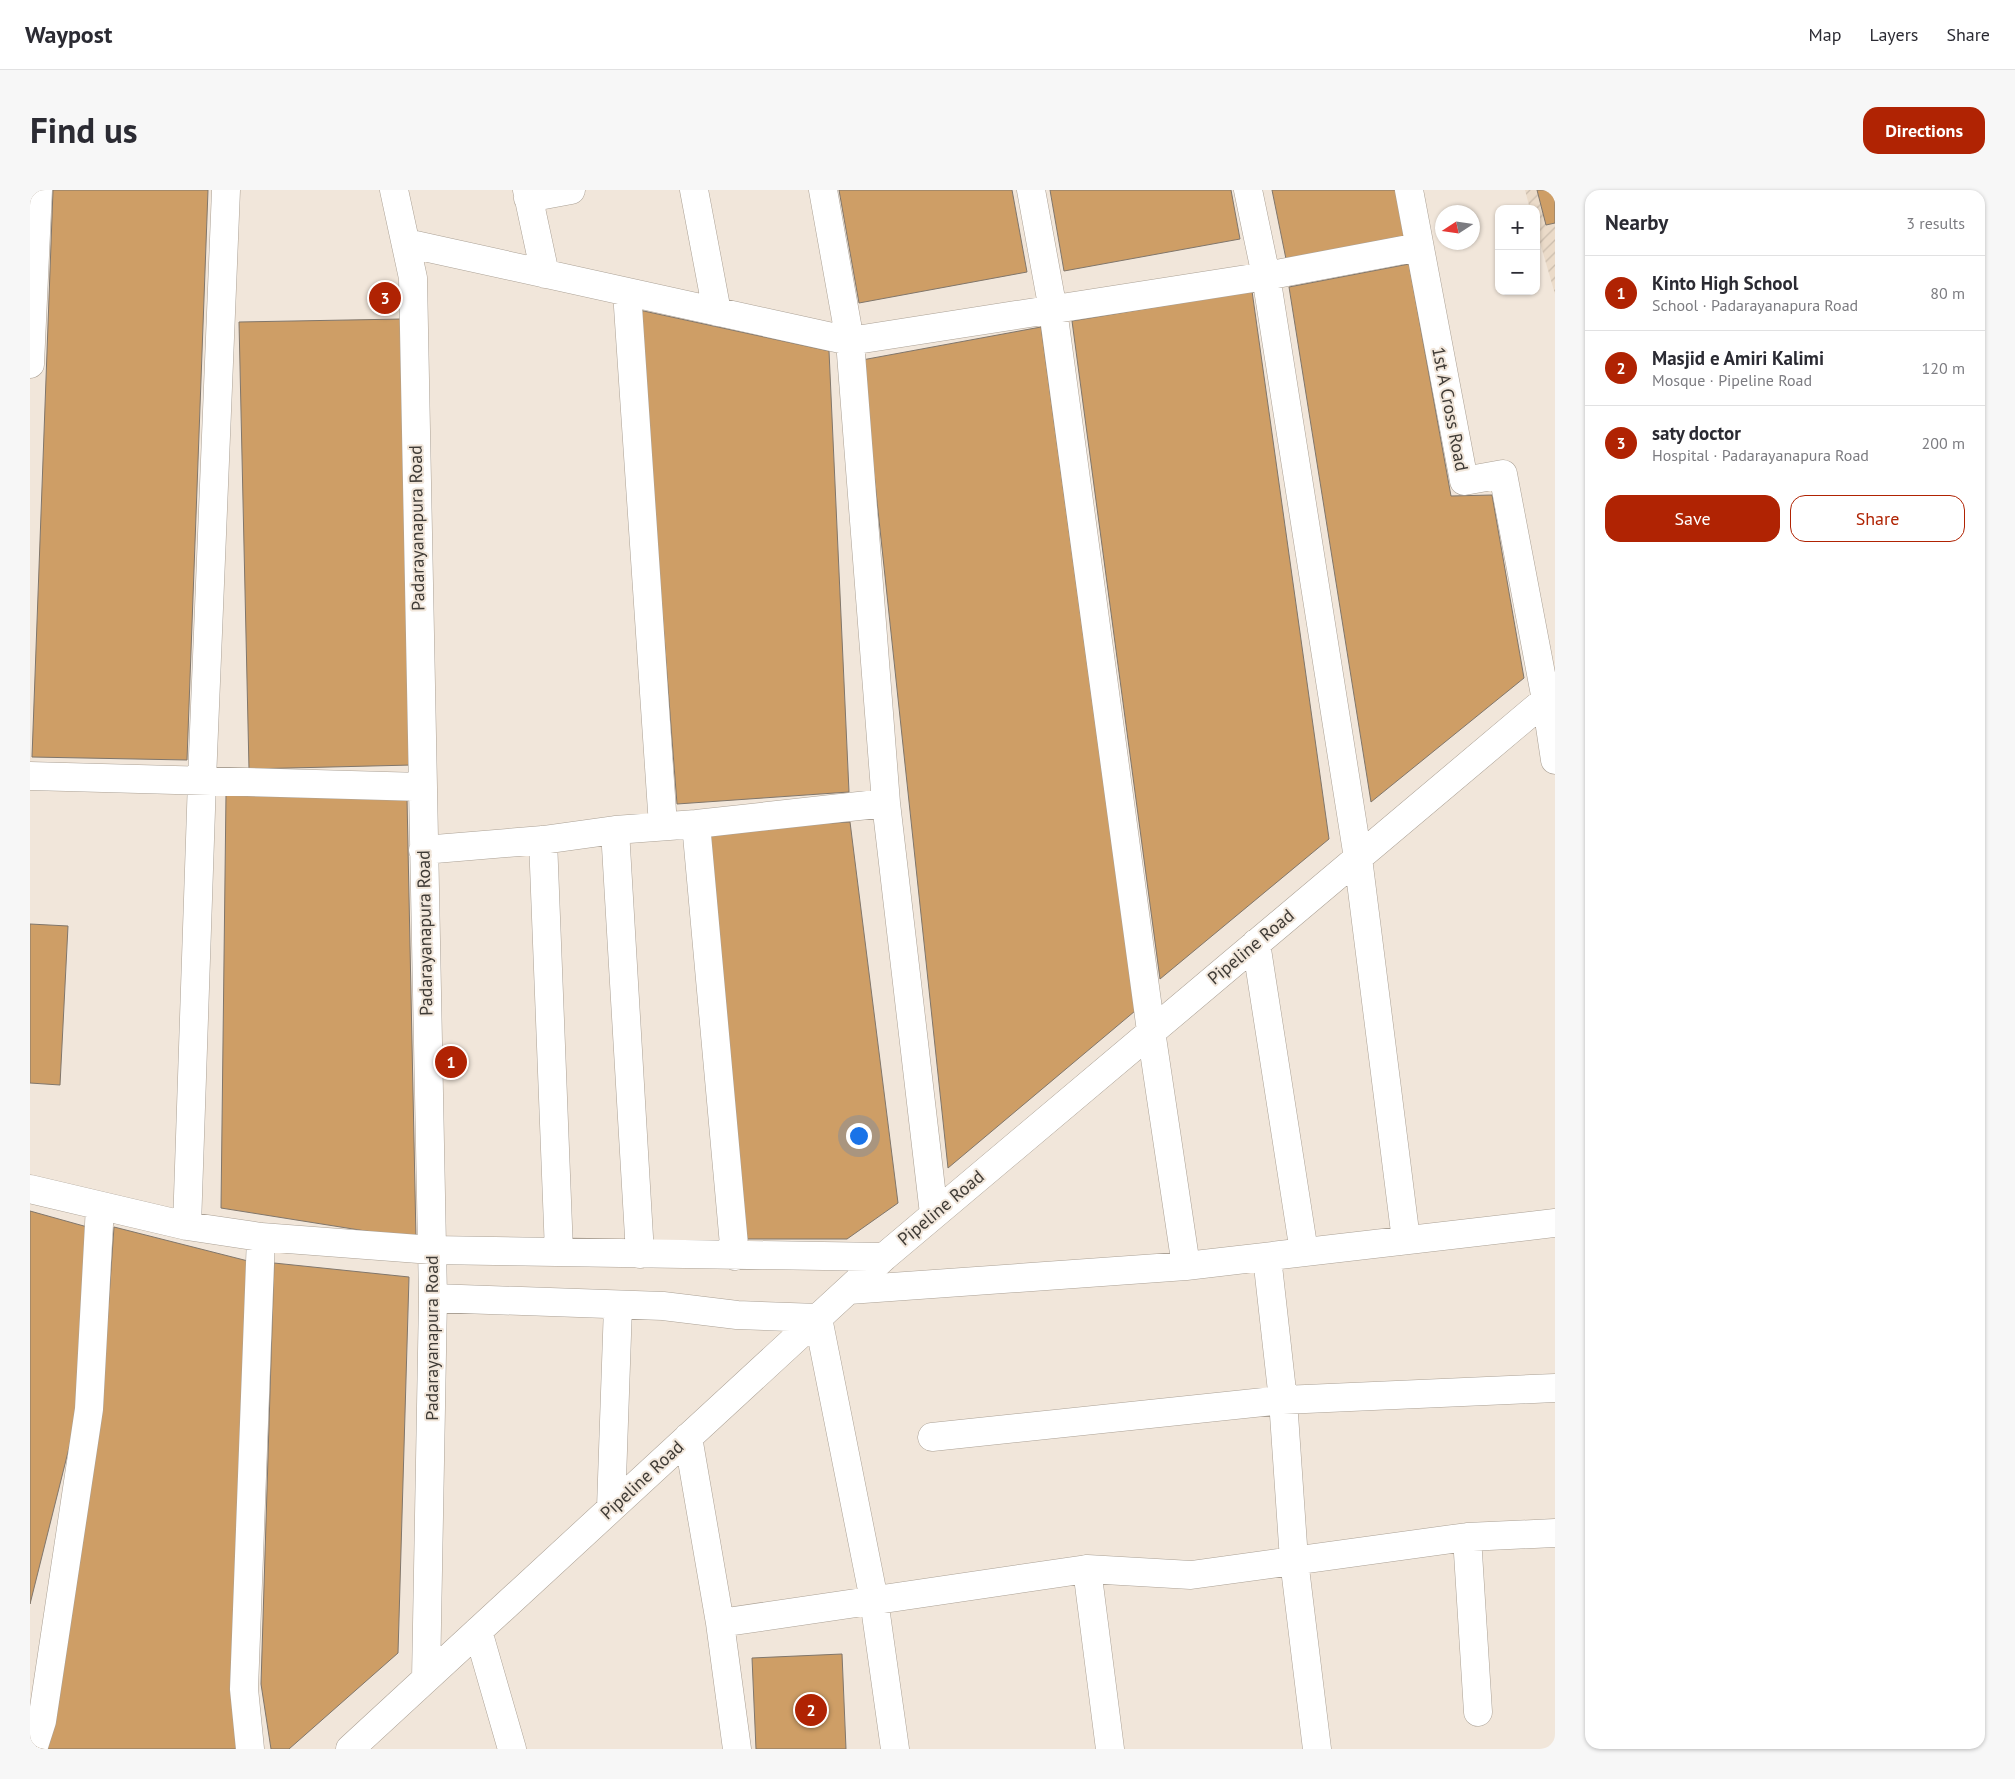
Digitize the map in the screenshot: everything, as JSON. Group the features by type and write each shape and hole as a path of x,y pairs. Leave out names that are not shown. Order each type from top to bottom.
{"street":[{"path":"187,1226 202,780 226,190"},
{"name":"Padarayanapura Road","path":"394,190 413,278 433,1298 426,1679"},
{"path":"545,274 528,194 571,190"},
{"path":"694,190 717,312"},
{"path":"823,190 850,341 886,803 934,1214"},
{"path":"1031,190 1053,310 1150,1031 1186,1266"},
{"path":"1248,190 1266,276 1358,858 1406,1240"},
{"name":"1st A Cross Road","path":"1409,190 1464,481 1503,474 1550,696"},
{"path":"30,373 35,203"},
{"path":"406,243 850,341 1266,276 1420,247"},
{"path":"627,292 663,826"},
{"path":"1550,696 1555,760"},
{"name":"Pipeline Road","path":"350,1749 884,1257 1550,696"},
{"path":"30,776 422,787"},
{"path":"423,850 543,840 615,830 696,824 886,803"},
{"path":"696,824 734,1256"},
{"path":"615,830 640,1254"},
{"path":"543,840 559,1252"},
{"path":"1256,943 1304,1252"},
{"path":"30,1189 187,1226 262,1238 432,1250 884,1257"},
{"path":"34,1749 42,1721 89,1409 100,1206"},
{"path":"849,1290 1186,1266 1555,1223"},
{"path":"250,1749 244,1689 262,1238"},
{"path":"1267,1257 1283,1400 1294,1560 1316,1749"},
{"path":"433,1298 618,1306 663,1306 737,1315 818,1318 874,1600 895,1749"},
{"path":"611,1508 618,1306"},
{"path":"932,1437 1283,1400 1555,1388"},
{"path":"688,1438 720,1623 737,1749"},
{"path":"720,1623 1086,1569 1191,1575 1466,1537 1555,1533"},
{"path":"1466,1537 1478,1712"},
{"path":"1086,1569 1110,1749"},
{"path":"478,1631 512,1749"}],"shaded area":[{"path":"1525,190 1555,190 1555,294 1540,243 1540,205 1529,205"}],"building":[{"path":"53,190 208,190 187,760 32,757"},
{"path":"839,190 1012,190 1027,272 859,303"},
{"path":"1050,190 1231,190 1240,239 1064,271"},
{"path":"1272,190 1401,190 1409,235 1286,259"},
{"path":"1537,190 1555,190 1555,223 1546,225"},
{"path":"1409,264 1451,496 1492,495 1524,678 1371,802 1289,287"},
{"path":"1252,291 1329,839 1160,979 1072,321"},
{"path":"639,310 829,351 849,792 677,804"},
{"path":"402,319 412,765 249,769 239,322"},
{"path":"1041,327 1135,1011 948,1168 862,360"},
{"path":"226,794 407,798 416,1239 221,1208"},
{"path":"850,822 898,1203 847,1239 743,1239 707,830"},
{"path":"30,924 68,926 60,1085 30,1083"},
{"path":"30,1211 91,1228 79,1408 30,1604"},
{"path":"114,1227 248,1261 240,1749 36,1749 101,1412"},
{"path":"274,1263 409,1277 398,1653 289,1749 271,1749 261,1684"},
{"path":"842,1654 846,1749 756,1749 752,1658"}],"place":[{"name":"saty doctor","path":"385,298"},
{"name":"Kinto High School","path":"451,1062"},
{"name":"Masjid e Amiri Kalimi","path":"811,1710"}]}
